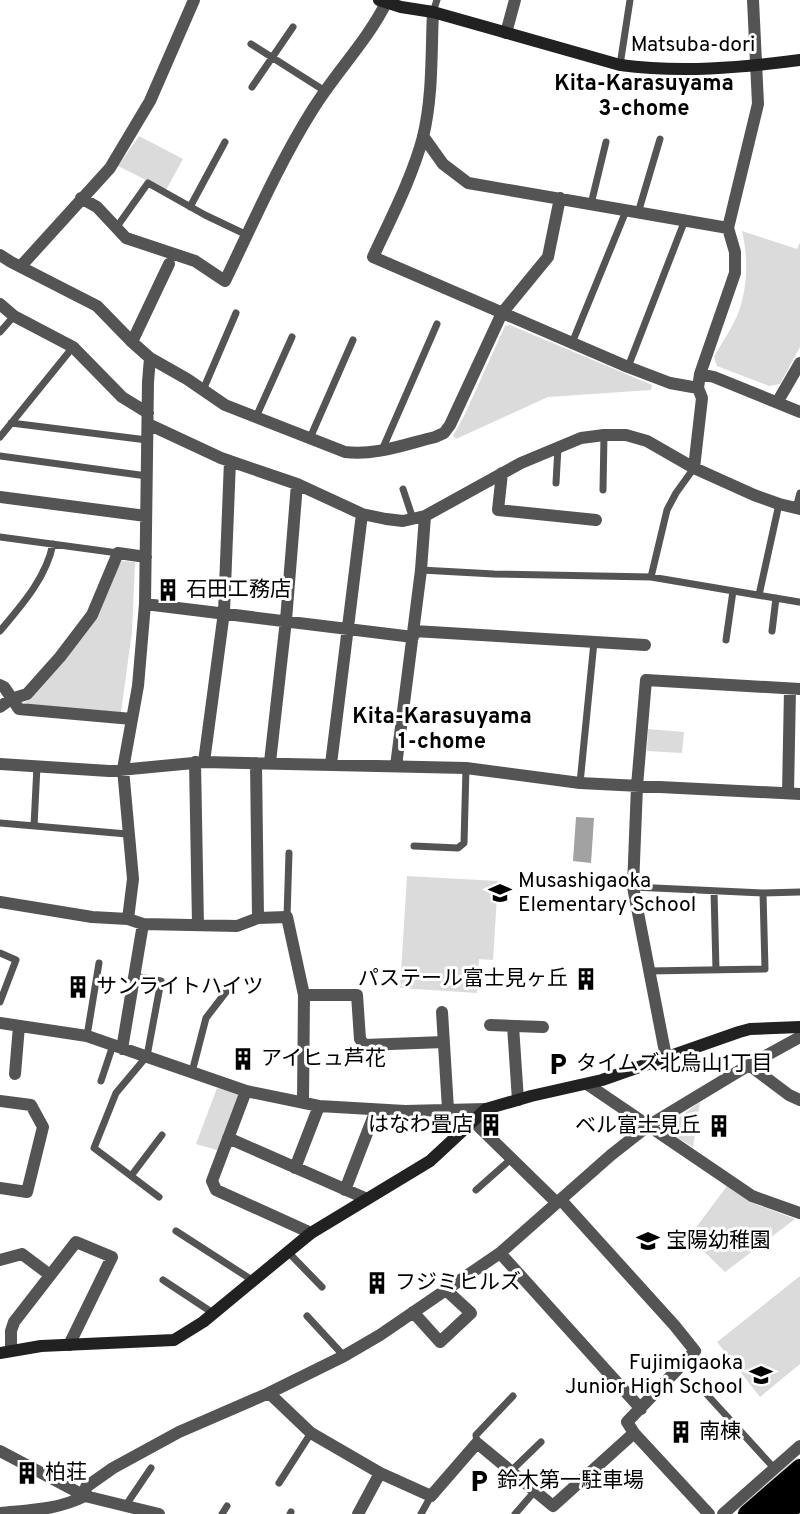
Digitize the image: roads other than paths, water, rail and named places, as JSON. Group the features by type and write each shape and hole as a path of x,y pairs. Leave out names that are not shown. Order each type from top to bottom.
{"highway":[{"path":"747,1514 800,1468"},
{"path":"771,1514 800,1488"}],"main road":[{"path":"736,1514 800,1459"},
{"path":"787,1514 800,1503"}],"street":[{"path":"21,266 110,168 150,101 194,0"},
{"path":"506,33 515,0"},
{"path":"694,468 702,398 698,388 700,374 735,273 735,252 728,228 758,104 753,0"},
{"path":"81,198 97,207 126,238 195,261 225,281 290,146 325,91 378,20 383,1"},
{"name":"Matsuba-dori","path":"383,1 435,6 506,33 620,65 641,68 700,69 757,66 800,60"},
{"path":"435,6 429,95 423,136 414,165 374,257 628,367 670,383 698,388"},
{"path":"423,136 443,164 468,183 728,228"},
{"path":"0,255 97,306 150,358 225,405 345,452 358,454 382,450 444,433 450,425 502,312 548,257 560,198"},
{"path":"132,342 169,264"},
{"path":"0,304 14,316 73,347 122,397 148,419 230,461 297,484 362,514 386,519 419,517 502,473 558,447 580,438 604,435 626,435 647,441 694,468 779,504 798,508"},
{"path":"128,919 133,879 127,834 123,769 138,686 145,604 150,358"},
{"path":"778,401 800,363"},
{"path":"700,374 778,401 800,412"},
{"path":"198,925 200,762 224,612 230,461"},
{"path":"502,473 498,510 596,520"},
{"path":"270,762 286,620 297,484"},
{"path":"1,501 146,516"},
{"path":"331,764 362,514"},
{"path":"396,766 421,570 419,517"},
{"path":"0,707 11,699 27,694 93,615 118,553 146,557"},
{"path":"145,604 413,634 645,645"},
{"path":"0,764 109,771 200,762 466,768 580,783 637,786 794,794 795,689 646,680 637,786 633,886 666,1057"},
{"path":"0,685 4,687 19,709 132,719"},
{"path":"256,763 258,918"},
{"path":"0,902 92,917 128,919 143,924 237,927 258,918 288,917 303,995 303,1102"},
{"path":"118,1047 135,976 143,924"},
{"path":"303,995 357,995 360,1039 364,1045 444,1042"},
{"path":"442,1012 448,1109"},
{"path":"0,1023 87,1036 246,1091 319,1106 376,1110 486,1109 587,1084 750,1029 800,1027"},
{"path":"490,1025 543,1027"},
{"path":"15,1074 19,1026"},
{"path":"513,1026 518,1100"},
{"path":"85,1496 86,1486 179,1432 269,1393 344,1356 380,1335 500,1253 611,1155 648,1126 800,1037"},
{"path":"749,1065 789,1095 800,1100"},
{"path":"587,1084 752,1196 800,1213"},
{"path":"246,1091 212,1181 216,1190 311,1233"},
{"path":"0,1101 31,1105 43,1127 27,1192 0,1188"},
{"path":"295,1168 319,1106"},
{"path":"69,1345 112,1257 76,1242 14,1322 5,1329 6,1352 69,1345 174,1340 213,1313 311,1233 430,1161 486,1109"},
{"path":"345,1190 376,1110"},
{"path":"474,1122 511,1159 559,1201 675,1326 695,1352 627,1422 634,1433 709,1514"},
{"path":"228,1138 367,1199"},
{"path":"500,1253 641,1409"},
{"path":"0,1260 22,1254 50,1275"},
{"path":"413,1312 440,1342 471,1313 446,1290"},
{"path":"269,1393 311,1433 380,1473 431,1496 477,1443 553,1506 634,1433"},
{"path":"723,1514 800,1446"},
{"path":"0,1451 85,1496 155,1514"},
{"path":"358,1514 380,1473"},
{"path":"0,1513 53,1508 85,1496"}],"lane":[{"path":"620,65 630,0"},
{"path":"252,87 293,27"},
{"path":"251,44 325,91"},
{"path":"572,343 632,212 660,139"},
{"path":"190,207 225,141"},
{"path":"591,204 606,142"},
{"path":"116,228 148,183 247,235"},
{"path":"628,367 685,220"},
{"path":"203,390 236,313"},
{"path":"0,332 14,316"},
{"path":"382,450 437,324"},
{"path":"256,417 292,338"},
{"path":"310,438 353,340"},
{"path":"0,437 73,347"},
{"path":"11,423 147,440"},
{"path":"603,490 604,435"},
{"path":"555,483 558,447"},
{"path":"0,456 147,476"},
{"path":"651,577 666,510 694,468"},
{"path":"403,489 419,517"},
{"path":"798,508 800,493"},
{"path":"759,595 779,504"},
{"path":"0,537 118,553"},
{"path":"0,631 22,606 45,570 53,544"},
{"path":"421,570 651,577 799,602"},
{"path":"726,640 733,591"},
{"path":"772,631 776,598"},
{"path":"580,783 594,642"},
{"path":"34,826 37,766"},
{"path":"414,846 458,848 464,843 466,768"},
{"path":"0,823 127,834"},
{"path":"288,853 288,917"},
{"path":"633,886 763,893 800,892"},
{"path":"714,891 716,970"},
{"path":"649,971 765,969 763,893"},
{"path":"0,953 16,960 0,1002"},
{"path":"87,1036 99,963"},
{"path":"135,976 161,981 147,1056 116,1093 94,1148 159,1197"},
{"path":"192,1072 206,1018 226,992"},
{"path":"101,1081 118,1047"},
{"path":"131,1176 162,1135"},
{"path":"476,1190 511,1159"},
{"path":"176,1231 252,1280"},
{"path":"287,1251 322,1287"},
{"path":"163,1280 213,1313"},
{"path":"308,1316 344,1356"},
{"path":"701,1388 774,1468"},
{"path":"477,1443 476,1435 513,1396"},
{"path":"279,1483 311,1433"},
{"path":"511,1471 542,1442"},
{"path":"126,1505 151,1468"},
{"path":"515,1514 535,1491"},
{"path":"421,1514 431,1496"},
{"path":"222,1514 227,1506"}],"place":[{"name":"石田工務店","path":"168,590"},
{"name":"Musashigaoka Elementary School","path":"500,893"},
{"name":"パステール富士見ヶ丘","path":"586,979"},
{"name":"サンライトハイツ","path":"78,987"},
{"name":"アイヒュ芦花","path":"243,1059"},
{"name":"タイムズ北烏山1丁目","path":"558,1064"},
{"name":"はなわ畳店","path":"491,1125"},
{"name":"ベル富士見丘","path":"719,1126"},
{"name":"宝陽幼稚園","path":"648,1241"},
{"name":"フジミヒルズ","path":"377,1283"},
{"name":"Fujimigaoka Junior High School","path":"761,1375"},
{"name":"南棟","path":"681,1432"},
{"name":"柏荘","path":"27,1473"},
{"name":"鈴木第一駐車場","path":"479,1481"}],"district":[{"name":"Kita-Karasuyama 3-chome","path":"644,96"},
{"name":"Kita-Karasuyama 1-chome","path":"442,730"}]}
